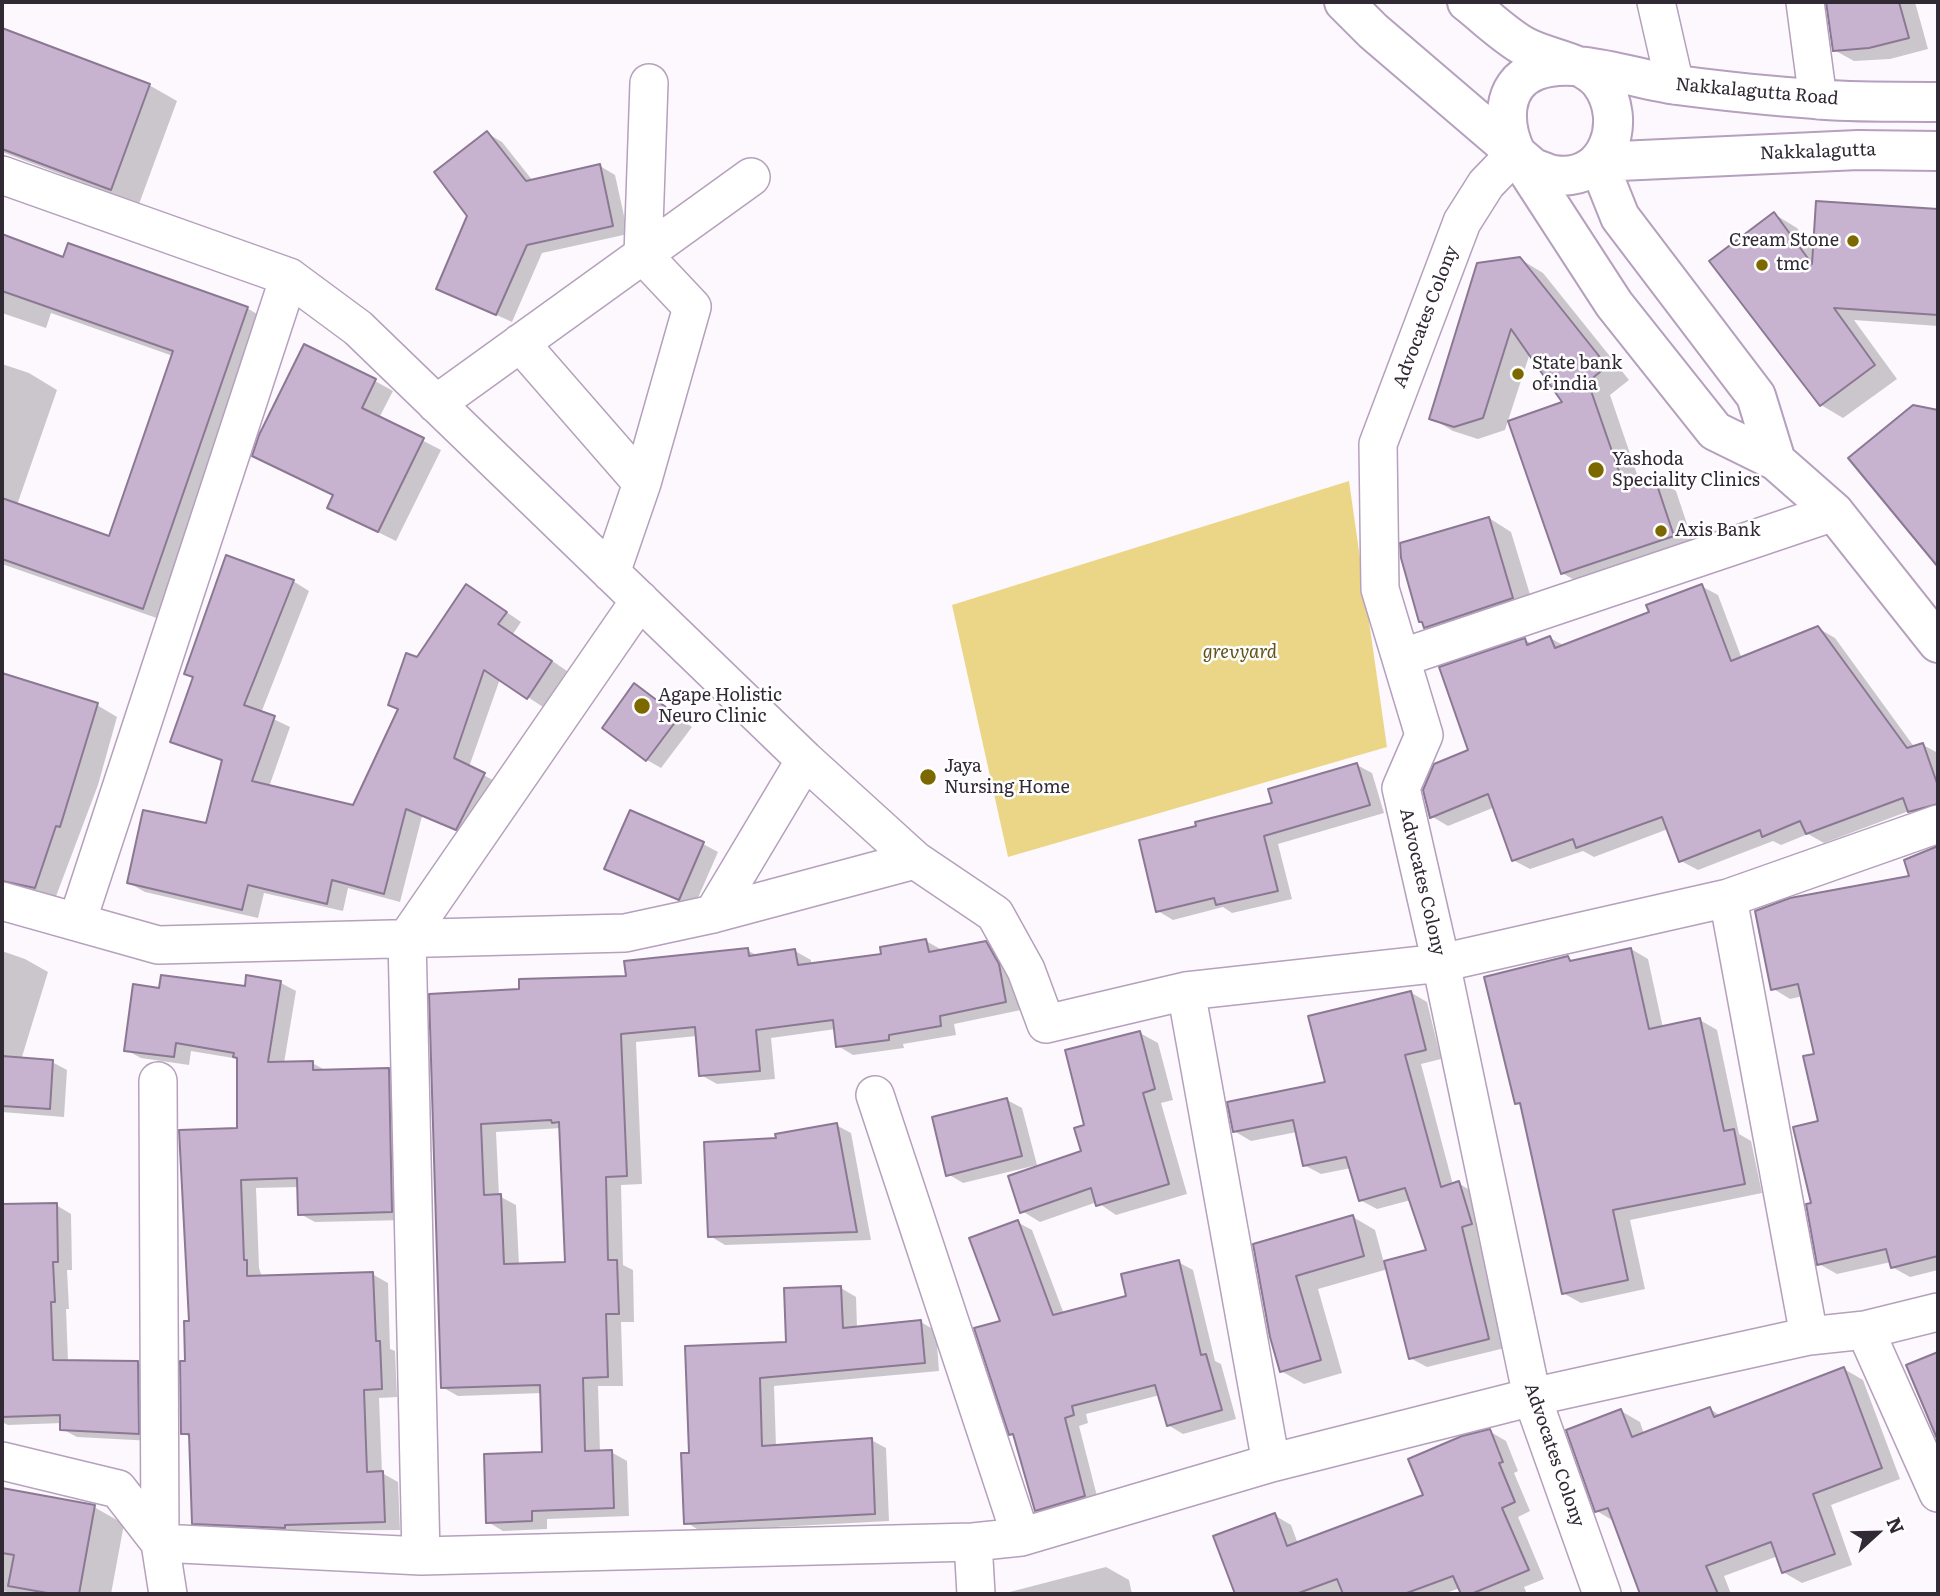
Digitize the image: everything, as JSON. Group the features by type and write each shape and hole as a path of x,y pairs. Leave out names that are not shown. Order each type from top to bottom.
{"main road":[{"path":"1344,2 1373,31 1533,168 1555,175 1577,173 1598,162 1611,143 1616,120 1611,98 1597,79 1577,67 1523,46 1466,2"},
{"path":"1577,67 1554,65 1532,72 1515,88 1506,109 1506,132 1516,153 1614,304 1715,431 1776,461 1834,512 1938,643"},
{"name":"Nakkalagutta Road","path":"1577,67 1675,85 1818,100 1938,102"},
{"name":"Nakkalagutta","path":"1598,162 1698,156 1938,150"},
{"path":"1598,162 1620,216 1756,396 1776,461"}],"street":[{"path":"1656,2 1675,85"},
{"path":"1805,2 1818,100"},
{"path":"611,573 642,483 692,307 643,255 649,83"},
{"name":"Advocates Colony","path":"1516,153 1486,184 1462,222 1378,443 1380,589 1424,735 1401,788 1441,963 1532,1397 1602,1594"},
{"path":"2,175 289,277 358,328 805,760 915,860 995,914 1026,970 1046,1024 1186,991 1441,963 1728,898 1938,824"},
{"path":"436,404 751,177"},
{"path":"77,922 289,277"},
{"path":"520,343 642,483"},
{"path":"1401,658 1834,512"},
{"path":"421,1556 407,938 639,600"},
{"path":"713,914 805,760"},
{"path":"2,901 158,945 625,933 713,914 915,860"},
{"path":"1728,898 1809,1336"},
{"path":"1186,991 1271,1463"},
{"path":"158,1081 160,1543 168,1594"},
{"path":"875,1095 1021,1537"},
{"path":"2,1461 118,1489 160,1543 421,1556 973,1542 1021,1537 1271,1463 1532,1397 1809,1336 1866,1330 1938,1312"},
{"path":"1866,1330 1938,1493"},
{"path":"973,1542 976,1594"}],"green space":[{"name":"grevyard","path":"1349,481 1387,747 1008,857 952,605"}],"building":[{"path":"1826,2 1899,2 1909,38 1869,48 1833,51"},
{"path":"2,28 150,84 111,190 2,149"},
{"path":"487,131 526,181 600,164 613,226 527,245 496,315 436,289 467,216 434,172"},
{"path":"1816,201 1938,209 1938,315 1834,308 1875,365 1820,406 1709,261 1774,212 1812,264"},
{"path":"2,234 63,257 68,243 248,307 143,609 2,559 2,498 109,536 173,351 2,291"},
{"path":"1520,257 1607,366 1588,382 1624,486 1654,476 1674,536 1561,574 1508,421 1562,402 1511,329 1483,418 1454,427 1429,419 1477,263"},
{"path":"304,344 376,379 362,408 424,438 378,532 327,508 333,495 252,456 259,435"},
{"path":"1913,405 1938,410 1938,567 1848,458"},
{"path":"1489,517 1513,598 1424,628 1422,622 1419,622 1401,558 1400,543"},
{"path":"226,555 294,580 244,705 275,716 252,781 353,805 398,709 388,705 406,653 417,657 466,584 507,612 498,624 552,661 527,699 484,670 454,758 485,773 456,830 406,809 384,894 332,880 327,904 248,885 242,910 127,883 143,810 206,823 222,760 170,742 193,677 184,674"},
{"path":"1702,584 1731,661 1818,626 1907,748 1923,743 1938,786 1938,804 1908,812 1903,798 1806,834 1800,821 1762,837 1760,830 1679,862 1662,817 1576,848 1573,839 1512,861 1488,794 1430,818 1423,790 1434,764 1468,750 1439,667 1525,638 1527,645 1550,636 1555,648 1649,612 1646,605"},
{"path":"2,673 98,703 60,827 56,826 35,888 2,881"},
{"path":"634,683 679,717 646,761 602,728"},
{"path":"1357,763 1370,805 1264,836 1278,891 1216,905 1214,898 1156,912 1139,840 1196,826 1195,822 1272,803 1268,789"},
{"path":"630,810 704,842 679,900 604,869"},
{"path":"1938,846 1938,1256 1891,1268 1886,1249 1817,1265 1806,1204 1811,1203 1793,1127 1818,1121 1803,1056 1814,1054 1798,984 1771,990 1755,911 1790,898 1909,876 1904,860"},
{"path":"926,939 929,952 986,941 999,964 1006,1002 940,1016 941,1026 889,1035 889,1040 836,1047 833,1020 756,1030 760,1071 699,1076 695,1027 621,1034 627,1176 606,1177 608,1260 617,1260 619,1314 606,1314 608,1377 583,1378 585,1451 612,1450 614,1508 532,1511 532,1521 486,1523 484,1454 542,1452 540,1385 441,1388 429,994 519,989 519,979 626,976 624,961 748,948 749,956 795,949 798,965 881,954 880,947","holes":["551,1120 552,1123 559,1122 565,1262 504,1264 501,1194 484,1195 481,1124"]},
{"path":"1631,948 1649,1029 1700,1018 1724,1131 1734,1129 1745,1184 1613,1210 1628,1280 1562,1294 1520,1103 1515,1104 1484,977 1568,956 1570,961"},
{"path":"161,975 245,986 246,975 281,981 268,1062 313,1061 313,1070 389,1068 392,1212 298,1215 297,1178 241,1180 247,1276 373,1272 376,1341 380,1341 382,1389 364,1390 367,1472 383,1471 385,1522 285,1525 285,1528 192,1524 189,1434 181,1434 180,1361 185,1361 184,1321 189,1321 179,1130 237,1128 237,1058 233,1057 234,1053 176,1043 174,1057 124,1051 133,984 159,988"},
{"path":"1411,991 1426,1050 1405,1055 1441,1187 1459,1181 1472,1224 1462,1227 1489,1339 1409,1359 1384,1261 1426,1250 1405,1188 1359,1201 1346,1157 1303,1166 1293,1120 1233,1132 1227,1102 1325,1082 1308,1016"},
{"path":"1140,1031 1155,1089 1143,1093 1169,1184 1096,1206 1091,1188 1020,1213 1008,1176 1081,1151 1074,1128 1084,1125 1065,1050"},
{"path":"2,1056 53,1060 50,1109 2,1106"},
{"path":"1007,1098 1022,1156 946,1176 932,1117"},
{"path":"837,1123 857,1232 708,1237 704,1142 776,1138 775,1134"},
{"path":"57,1203 58,1262 53,1262 55,1302 51,1302 53,1360 138,1361 139,1434 60,1430 60,1415 2,1417 2,1204"},
{"path":"1353,1215 1364,1256 1296,1276 1321,1360 1280,1372 1270,1337 1253,1244"},
{"path":"1018,1220 1053,1315 1126,1296 1121,1274 1179,1260 1201,1355 1206,1354 1222,1410 1167,1426 1155,1385 1072,1406 1074,1415 1065,1418 1085,1496 1035,1511 1013,1434 1009,1435 974,1328 1000,1321 969,1238"},
{"path":"841,1286 843,1328 921,1320 925,1363 760,1378 762,1446 872,1438 875,1514 684,1524 681,1453 689,1453 685,1346 786,1342 784,1288"},
{"path":"1938,1352 1938,1441 1906,1365"},
{"path":"1844,1367 1882,1468 1813,1494 1835,1554 1782,1573 1771,1542 1706,1566 1718,1594 1640,1594 1608,1508 1595,1512 1566,1430 1621,1409 1632,1437 1710,1407 1714,1417"},
{"path":"1490,1429 1503,1462 1499,1463 1515,1502 1502,1508 1529,1570 1471,1594 1461,1594 1453,1576 1404,1594 1343,1594 1337,1579 1296,1594 1235,1594 1213,1536 1275,1513 1287,1546 1423,1495 1408,1459 1462,1436"},
{"path":"2,1488 95,1505 79,1594 53,1594 8,1586 14,1555 2,1553"}],"place":[{"name":"Cream Stone","path":"1853,241"},
{"name":"tmc","path":"1762,265"},
{"name":"State bank of india","path":"1518,374"},
{"name":"Yashoda Speciality Clinics","path":"1596,470"},
{"name":"Axis Bank","path":"1661,531"},
{"name":"Agape Holistic Neuro Clinic","path":"642,706"},
{"name":"Jaya Nursing Home","path":"928,777"}]}
